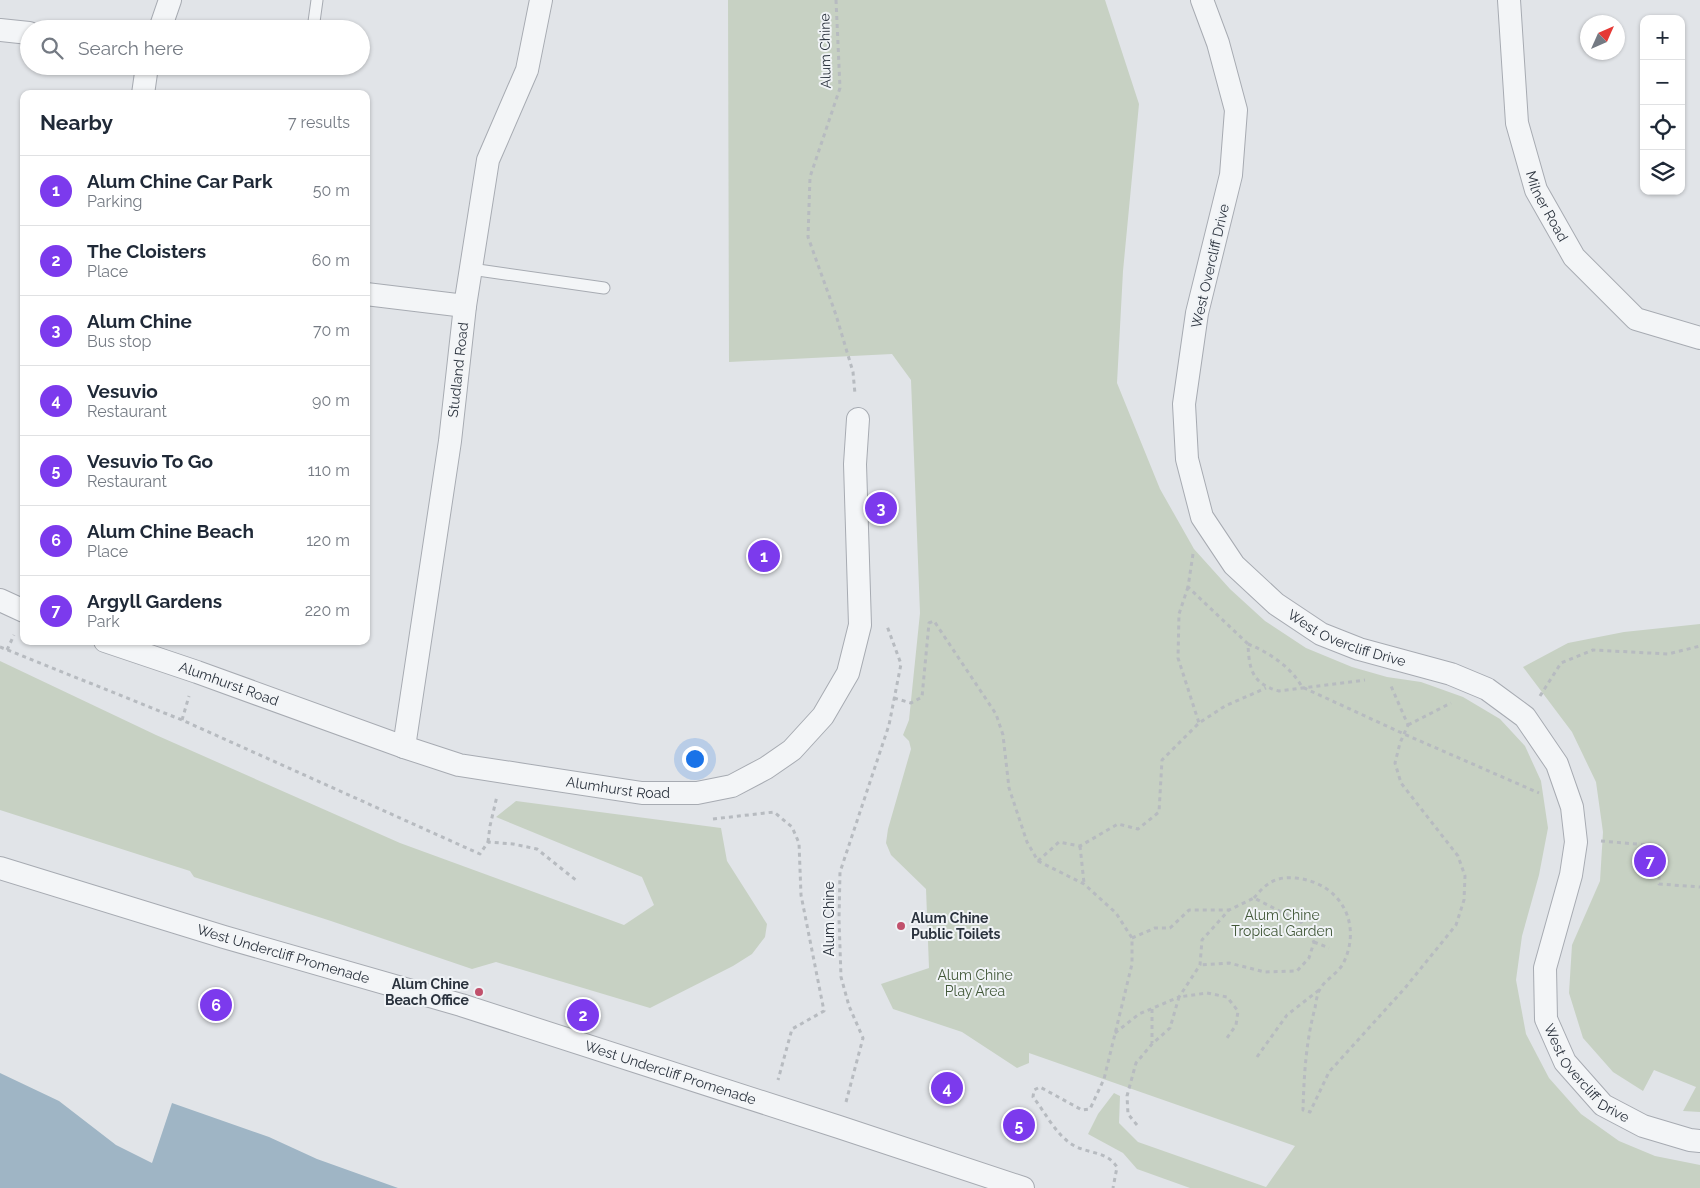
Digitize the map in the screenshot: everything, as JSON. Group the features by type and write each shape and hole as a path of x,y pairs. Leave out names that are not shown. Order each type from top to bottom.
{"street":[{"path":"163,20 170,0"},
{"name":"Studland Road","path":"404,747 450,441 465,306 488,160 527,70 541,0"},
{"name":"West Overcliff Drive","path":"1202,0 1218,43 1236,110 1231,175 1197,313 1184,404 1187,460 1202,517 1234,566 1276,604 1321,634 1359,650 1451,674 1487,689 1525,717 1557,764 1572,807 1576,842 1571,875 1545,968 1546,1019 1565,1062 1603,1104 1643,1126 1690,1140 1700,1141"},
{"name":"Milner Road","path":"1509,0 1517,123 1536,190 1574,257 1636,319 1700,338"},
{"path":"0,30 20,32"},
{"path":"144,90 146,75"},
{"path":"370,294 465,306"},
{"name":"Alumhurst Road","path":"117,645 459,765 642,793 689,793 732,786 766,768 792,750 823,716 848,673 860,625 855,464 858,419"},
{"path":"0,600 20,610"},
{"name":"West Undercliff Promenade","path":"0,868 224,937 461,1005 1023,1188"}],"lane":[{"path":"314,20 317,0"},
{"path":"471,270 604,288"}],"path":[{"name":"Alum Chine","path":"836,0 840,88 810,177 808,237 836,314 850,363 858,419"},
{"path":"1199,723 1178,658 1179,614 1188,587 1194,549 1202,517"},
{"path":"1188,587 1248,644 1264,650 1295,675 1302,687 1404,734 1572,807"},
{"name":"Alum Chine","path":"839,1127 863,1038 849,1006 841,977 840,872 889,725 901,664 888,627 860,612"},
{"path":"894,698 911,703 922,698 929,623 934,621 996,714 1003,735 1009,788 1027,842 1038,861 1084,884 1116,913 1132,938 1132,964 1104,1079 1090,1109 1082,1110 1040,1087 1034,1090 1033,1097 1063,1138 1074,1146 1112,1159 1118,1167 1113,1188"},
{"path":"1248,644 1249,663 1256,678 1266,688 1279,691 1368,679"},
{"path":"1525,717 1561,663 1593,650 1668,654 1700,646"},
{"path":"0,647 182,720 480,854 488,842 490,826"},
{"path":"1407,663 1387,677 1408,725"},
{"path":"1038,861 1059,842 1080,846 1118,824 1138,829 1159,812 1162,760 1199,723 1225,706 1266,688"},
{"path":"1320,989 1310,1027 1304,1068 1303,1110 1310,1112 1329,1072 1405,988 1456,926 1464,900 1465,876 1458,856 1401,783 1395,763 1408,725 1463,697 1487,689"},
{"path":"689,793 696,821 774,812 792,826 799,843 800,895 824,1011 792,1029 771,1106"},
{"path":"1576,842 1602,841 1659,846 1659,884 1700,886"},
{"path":"488,842 513,844 537,849 577,882"},
{"path":"1080,846 1084,884"},
{"path":"1137,1125 1128,1114 1127,1096 1136,1063 1152,1044 1170,1028 1179,997 1200,965 1202,940 1229,910 1254,898 1263,886 1274,879 1295,878 1312,881 1328,890 1342,902 1349,918 1351,934 1348,950 1342,966 1320,989 1287,1015 1257,1058"},
{"path":"1254,898 1301,922 1314,942 1329,948"},
{"path":"1132,938 1156,928 1170,928 1189,910 1229,910"},
{"path":"1200,965 1229,963 1264,972 1296,972 1309,958 1314,942"},
{"path":"1114,1034 1139,1014 1179,997 1206,994 1226,998 1238,1011 1236,1025 1227,1038"},
{"path":"1152,1009 1152,1044"}],"green space":[{"path":"728,0 1105,0 1139,104 1123,271 1117,383 1160,489 1194,549 1230,589 1265,621 1306,648 1352,667 1387,677 1421,682 1463,697 1500,719 1525,746 1541,781 1548,828 1539,875 1522,936 1516,980 1526,1034 1549,1078 1581,1114 1619,1141 1655,1156 1700,1165 1700,1188 1190,1188 1137,1169 1123,1153 1088,1134 1098,1114 1114,1093 1120,1096 1119,1123 1138,1142 1266,1187 1295,1146 1029,1053 1029,1063 1017,1068 962,1032 893,1009 881,984 929,968 926,889 891,855 886,843 888,829 911,749 909,741 903,735 909,720 920,613 911,380 892,354 729,362"},
{"path":"1700,624 1700,1112 1683,1111 1696,1087 1654,1070 1643,1091 1613,1072 1583,1038 1569,993 1572,945 1600,881 1603,832 1596,782 1572,732 1523,667 1568,643 1624,632"},
{"path":"0,661 156,735 400,843 624,925 654,905 642,877 496,817 516,801 721,828 727,861 767,924 765,937 752,954 733,966 650,1008 496,962 472,969 194,877 190,871 0,810"}],"water":[{"path":"0,1073 59,1101 116,1145 152,1163 172,1103 269,1137 317,1159 398,1188 0,1188"}],"place":[{"name":"Alum Chine","path":"881,508"},
{"name":"Alum Chine Car Park","path":"764,556"},
{"name":"Argyll Gardens","path":"1650,861"},
{"name":"Alum Chine Public Toilets","path":"901,926"},
{"name":"Alum Chine Beach Office","path":"479,992"},
{"name":"Alum Chine Beach","path":"216,1005"},
{"name":"The Cloisters","path":"583,1015"},
{"name":"Vesuvio","path":"947,1088"},
{"name":"Vesuvio To Go","path":"1019,1125"}],"park label":[{"name":"Alum Chine Tropical Garden","path":"1282,924"},
{"name":"Alum Chine Play Area","path":"975,984"}]}
